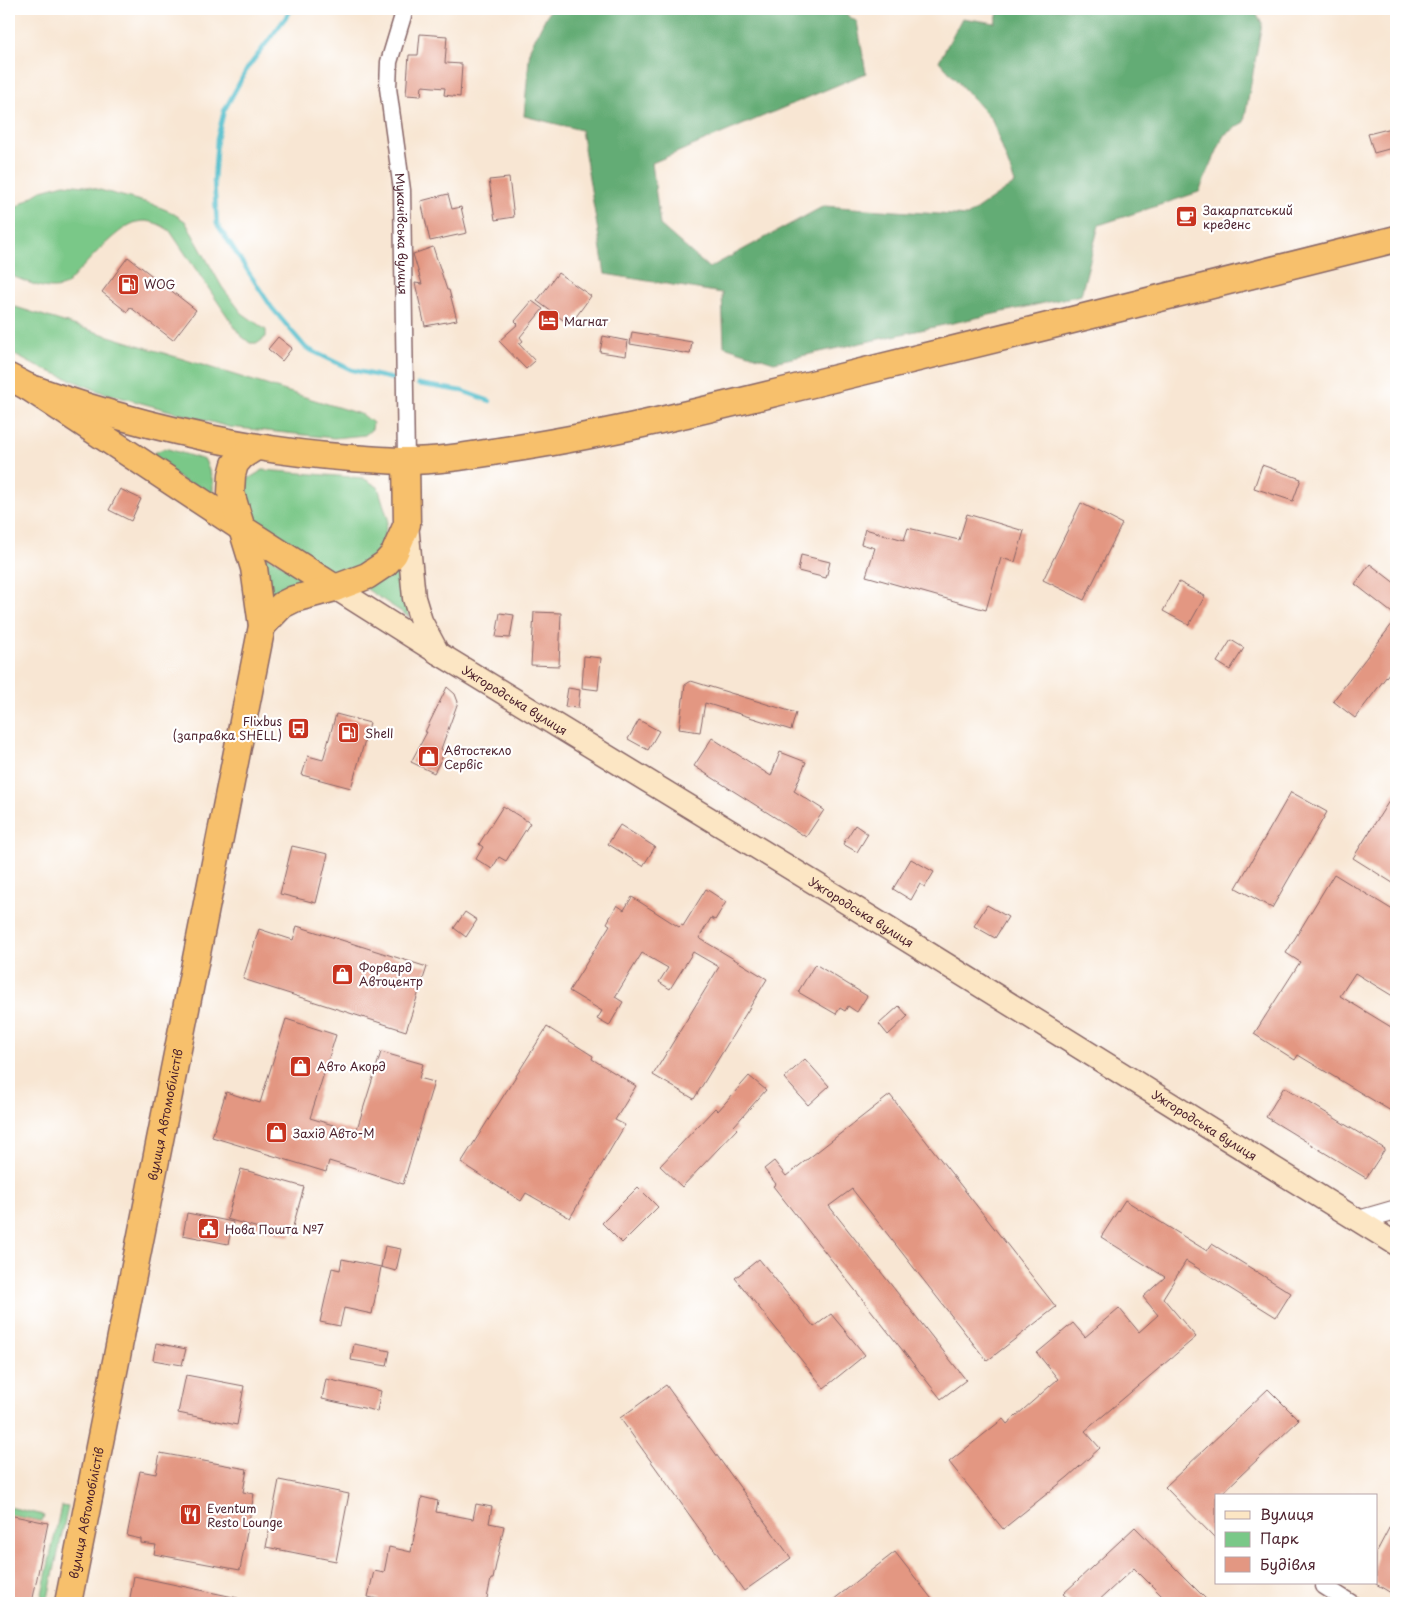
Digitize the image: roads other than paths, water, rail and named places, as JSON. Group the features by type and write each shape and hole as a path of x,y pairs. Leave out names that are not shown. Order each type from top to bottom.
{"highway":[{"path":"18,382 79,405 130,419 256,447 324,456 406,461 457,457 548,444 654,422 1149,302 1396,239"},
{"path":"18,382 335,588"},
{"name":"вулиця Автомобілістів","path":"68,1603 262,626 254,568 230,493 235,464 242,456 256,447"},
{"path":"262,626 282,605 294,599 335,588 366,576 385,564 394,554 407,524 406,461"}],"main road":[{"path":"407,524 414,598 421,621 438,654"},
{"path":"335,588 438,654"},
{"name":"Ужгородська вулиця","path":"438,654 844,901 1396,1244"}],"street":[{"name":"Мукачівська вулиця","path":"404,9 389,62 388,88 402,190 406,461"},
{"path":"1358,1221 1396,1210"},
{"path":"1324,1586 1352,1603"}],"waterway":[{"path":"292,9 247,69 224,111 217,139 214,181 217,224 272,308 306,348 352,370 393,379"},
{"path":"418,384 462,391 490,401"}],"place":[{"name":"Закарпатський креденс","path":"1187,217"},
{"name":"WOG","path":"128,284"},
{"name":"Магнат","path":"548,321"},
{"name":"Flixbus (заправка SHELL)","path":"298,728"},
{"name":"Shell","path":"349,733"},
{"name":"Автостекло Сервіс","path":"428,757"},
{"name":"Форвард Автоцентр","path":"343,974"},
{"name":"Авто Акорд","path":"301,1066"},
{"name":"Захід Авто-М","path":"277,1133"},
{"name":"Нова Пошта №7","path":"209,1229"},
{"name":"Eventum Resto Lounge","path":"191,1515"}]}
